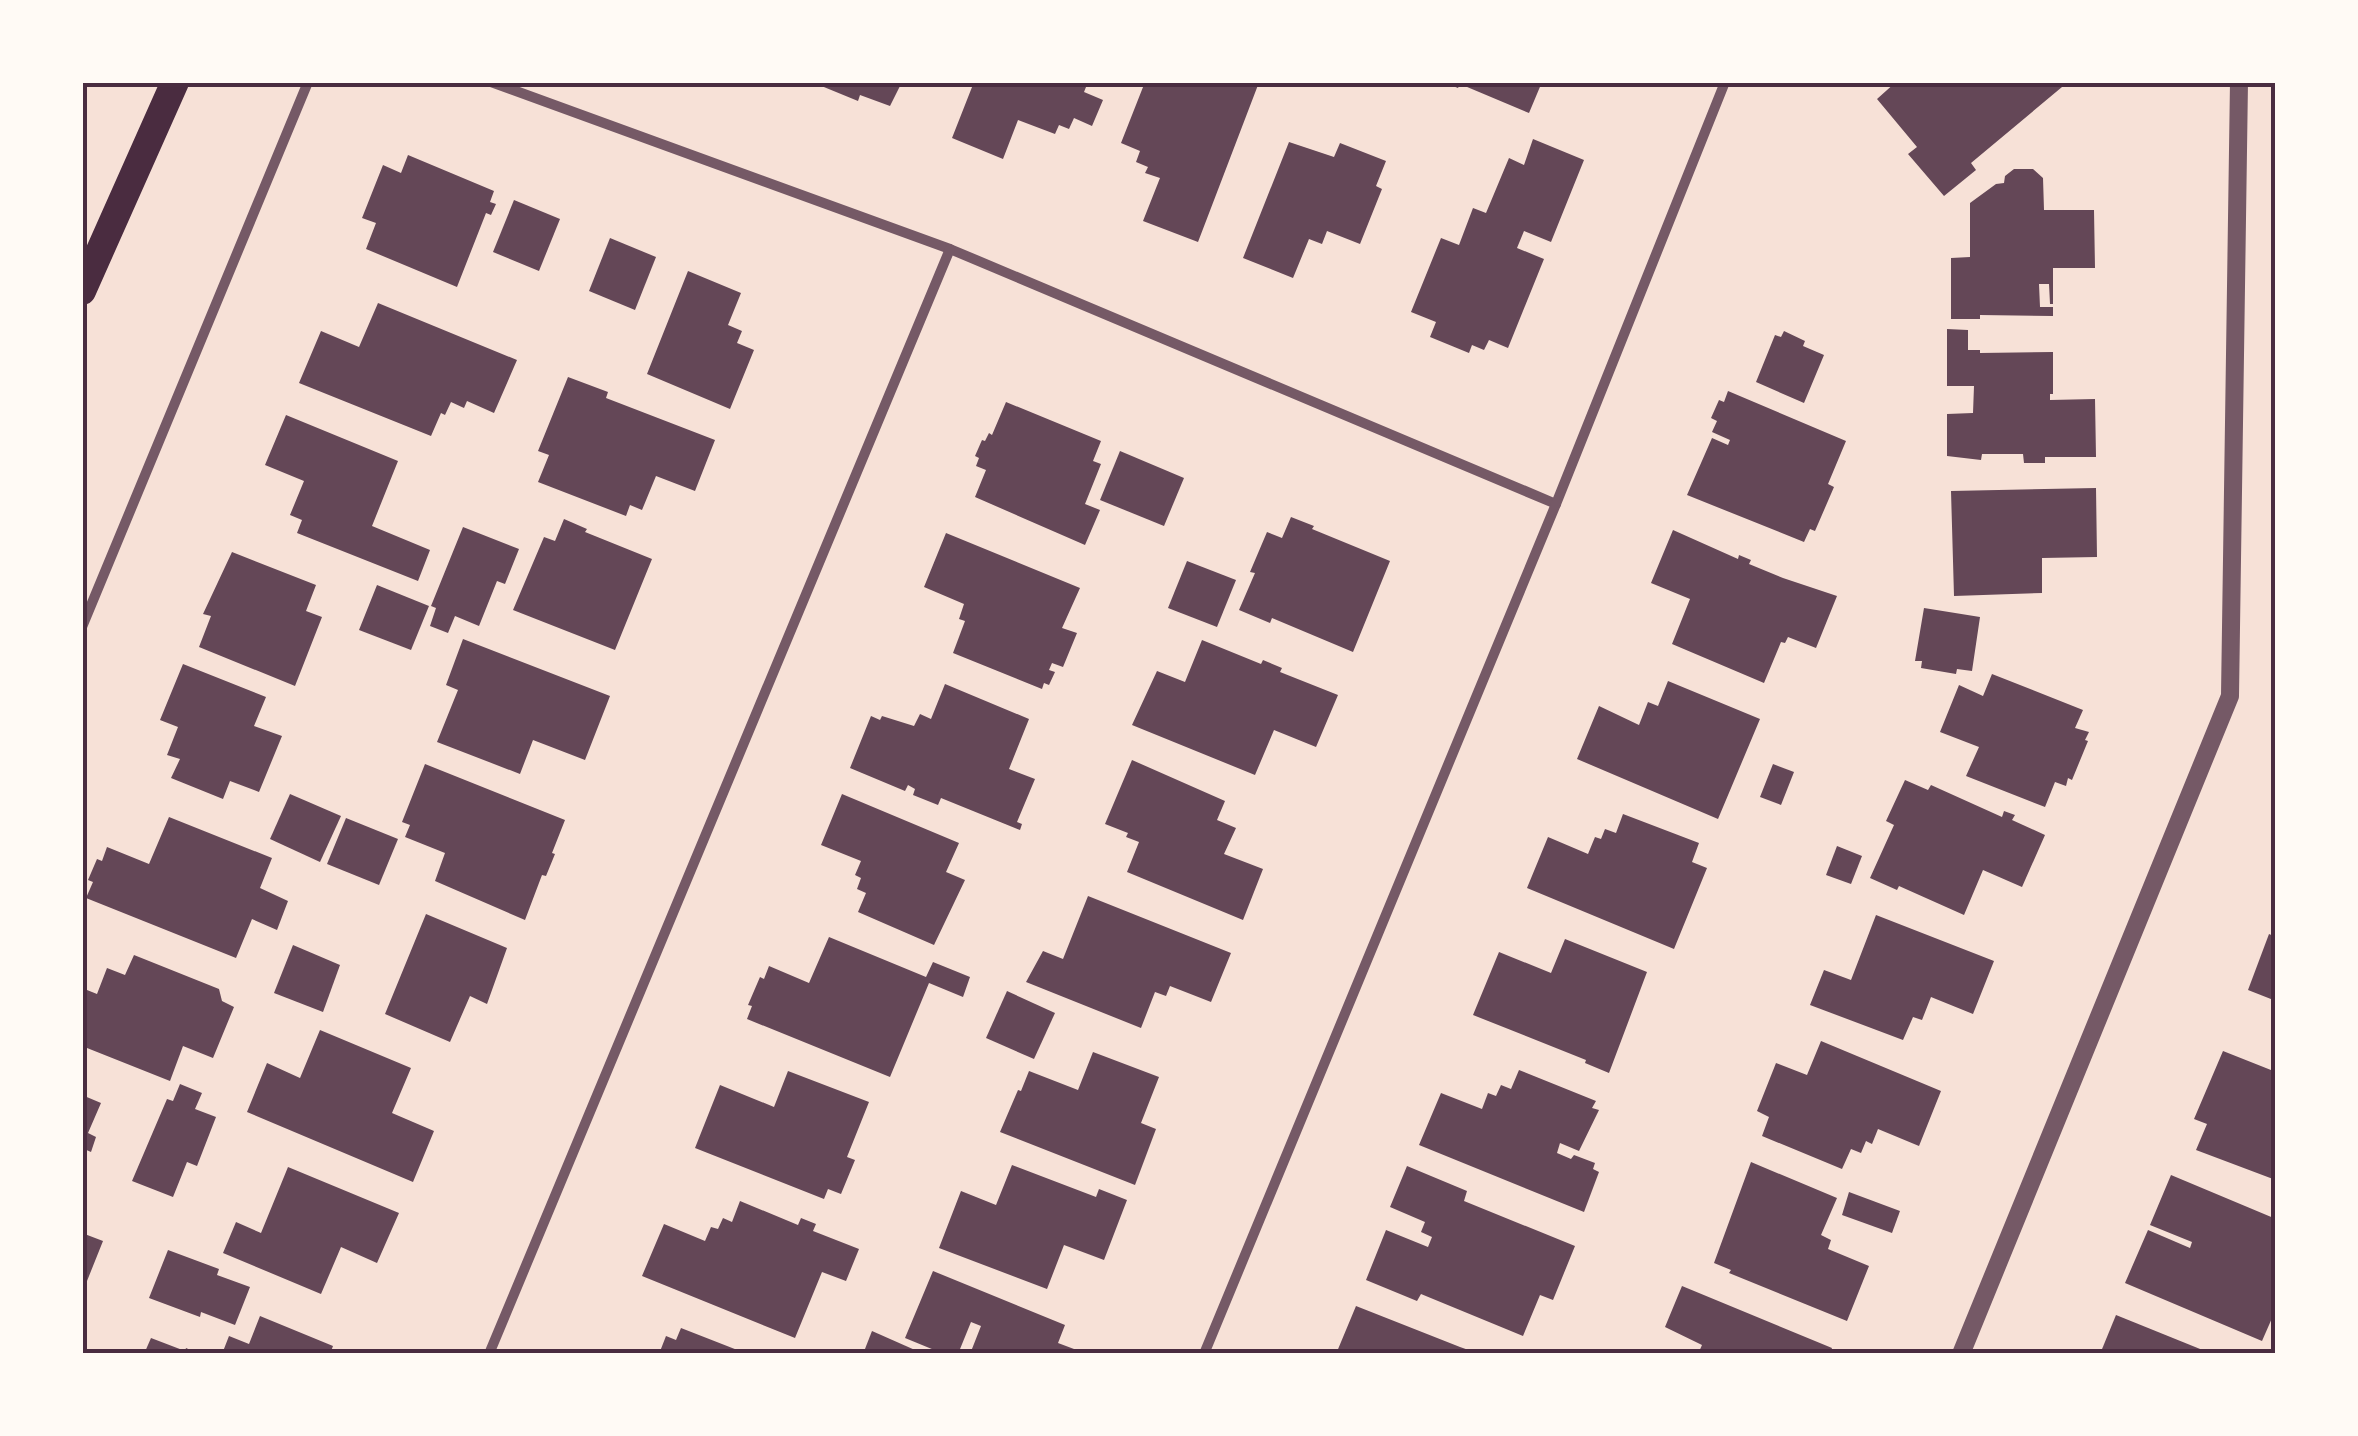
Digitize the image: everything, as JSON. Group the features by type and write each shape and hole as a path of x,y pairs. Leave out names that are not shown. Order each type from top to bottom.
{"highway":[{"path":"82,291 176,82"}],"street":[{"path":"82,627 308,82"},
{"path":"491,82 950,249 1556,504"},
{"path":"1204,1354 1556,504 1725,82"},
{"path":"1962,1354 2230,696 2240,82"},
{"path":"489,1354 950,249"}],"building":[{"path":"902,82 890,106 860,95 858,101 819,85"},
{"path":"974,82 1088,82 1084,92 1103,100 1092,126 1074,118 1069,129 1059,125 1055,134 1018,120 1003,159 952,138"},
{"path":"1145,82 1258,85 1198,242 1143,221 1160,178 1145,173 1148,167 1136,162 1140,151 1121,143"},
{"path":"1542,82 1529,113 1460,84 1458,88 1445,83"},
{"path":"1896,82 2068,82 1971,163 1976,170 1944,196 1908,154 1917,147 1877,99"},
{"path":"1533,139 1584,160 1551,242 1524,231 1517,248 1544,259 1508,348 1489,340 1484,350 1472,345 1469,353 1430,337 1436,322 1411,312 1441,238 1459,245 1473,208 1486,213 1509,158 1524,165"},
{"path":"1289,142 1334,157 1340,143 1386,161 1376,186 1382,189 1360,244 1327,231 1322,244 1309,239 1293,278 1243,258"},
{"path":"408,155 494,191 490,202 496,204 491,215 486,213 457,287 366,249 376,223 362,218 383,165 401,173"},
{"path":"2014,169 2033,169 2043,178 2044,210 2094,210 2095,268 2053,268 2053,304 2049,284 2039,284 2040,307 2053,307 2053,316 1980,315 1980,319 1951,319 1951,258 1970,257 1970,203 1996,184 2004,183 2005,176"},
{"path":"514,200 560,219 539,271 493,252"},
{"path":"610,238 656,257 635,310 589,291"},
{"path":"688,271 741,293 728,325 742,331 737,343 754,350 730,409 647,374"},
{"path":"378,303 517,360 494,413 467,401 464,408 451,402 445,415 441,413 431,436 299,383 321,331 359,347"},
{"path":"1947,329 1968,330 1968,350 1980,353 2053,352 2050,400 2095,399 2096,457 2045,457 2045,463 2024,463 2023,454 1982,454 1981,460 1947,456 1947,414 1973,413 1974,386 1947,386"},
{"path":"1784,331 1805,341 1803,346 1824,355 1804,403 1756,382 1775,335 1781,337"},
{"path":"568,377 608,392 606,398 715,440 695,491 656,476 642,510 630,505 626,516 538,482 549,455 538,451"},
{"path":"1728,391 1846,441 1828,484 1834,487 1815,531 1810,529 1804,542 1687,495 1712,438 1728,445 1730,440 1712,432 1717,421 1711,418"},
{"path":"1006,402 1101,441 1093,461 1101,464 1085,504 1100,510 1085,545 975,497 986,470 976,466 979,458 975,456 982,440 989,433 992,435"},
{"path":"286,415 398,461 372,526 430,550 418,581 297,533 302,520 290,515 304,481 265,465"},
{"path":"1120,451 1184,478 1164,526 1100,500"},
{"path":"2096,488 2097,557 2042,558 2042,593 1954,596 1951,491"},
{"path":"1291,517 1390,561 1353,652 1272,618 1270,623 1239,610 1267,532 1282,538"},
{"path":"564,519 587,529 585,532 652,559 615,650 513,610 544,537 555,541"},
{"path":"463,527 519,549 505,584 497,581 479,626 455,616 448,633 430,626 436,608 431,606"},
{"path":"1673,530 1738,559 1739,555 1751,560 1749,564 1783,578 1837,596 1816,648 1788,637 1785,643 1781,642 1764,683 1672,644 1690,599 1651,583"},
{"path":"946,533 1080,588 1062,628 1077,633 1063,667 1052,663 1049,670 1055,672 1049,685 1044,683 1042,689 953,653 965,621 959,619 964,604 924,587"},
{"path":"232,552 316,585 306,611 322,617 295,686 199,647 211,616 203,614"},
{"path":"1187,561 1236,580 1217,627 1168,608"},
{"path":"377,585 429,606 411,650 359,630"},
{"path":"1924,608 1980,617 1972,671 1957,669 1956,674 1921,668 1922,661 1915,661"},
{"path":"463,639 610,696 585,760 533,740 520,774 437,742 458,690 446,685"},
{"path":"1202,640 1261,664 1263,660 1282,668 1280,672 1338,695 1316,747 1274,730 1255,775 1132,725 1157,671 1185,682"},
{"path":"183,664 266,697 254,726 282,736 259,792 230,781 223,799 171,778 180,759 167,755 178,727 160,720"},
{"path":"1992,674 2083,710 2075,728 2089,732 2085,740 2088,741 2072,780 2068,778 2066,786 2055,782 2045,807 1966,776 1979,747 1940,732 1959,685 1983,696"},
{"path":"1668,681 1760,719 1718,819 1577,759 1599,706 1639,725 1648,702 1658,706"},
{"path":"945,684 1029,719 1009,769 1035,779 1017,822 1022,824 1020,830 941,798 938,805 913,795 915,789 908,785 905,791 850,768 871,716 914,726 920,714 931,719"},
{"path":"1132,760 1225,801 1217,820 1236,828 1224,854 1263,869 1243,920 1127,872 1139,842 1105,824"},
{"path":"425,764 565,820 552,853 555,854 546,876 542,875 525,920 435,881 445,853 405,837 410,825 402,822"},
{"path":"1773,764 1794,772 1781,805 1760,797"},
{"path":"1905,780 1928,790 1931,785 2002,817 2004,811 2015,815 2012,820 2045,835 2022,887 1983,870 1964,915 1899,886 1897,890 1870,878 1894,825 1886,821"},
{"path":"290,794 341,816 320,862 270,839"},
{"path":"842,794 959,843 946,872 965,880 934,945 858,912 866,893 857,889 861,878 855,875 861,861 821,845"},
{"path":"1623,814 1699,843 1692,862 1707,868 1674,949 1527,888 1548,837 1588,854 1595,837 1601,839 1605,829 1616,833"},
{"path":"169,817 272,858 260,888 288,901 277,930 252,919 236,958 86,898 93,882 88,880 107,847 149,864"},
{"path":"346,818 398,839 379,885 327,864"},
{"path":"1837,846 1862,856 1851,884 1826,875"},
{"path":"1088,896 1231,953 1211,1002 1170,986 1166,996 1155,992 1141,1028 1026,982 1043,951 1063,959"},
{"path":"426,914 507,948 487,1004 470,996 450,1042 385,1014"},
{"path":"1876,915 1994,961 1973,1014 1931,997 1922,1020 1913,1017 1903,1040 1810,1005 1824,970 1851,980"},
{"path":"2269,934 2276,937 2276,1001 2248,990"},
{"path":"829,937 926,977 933,962 970,977 963,997 929,983 890,1077 747,1019 752,1006 748,1005 769,966 809,983"},
{"path":"1565,939 1647,972 1609,1073 1473,1015 1499,952 1551,973"},
{"path":"293,945 340,965 323,1012 274,993"},
{"path":"134,955 219,989 222,1001 234,1007 213,1058 183,1046 170,1081 82,1046 82,988 97,994 107,968 125,975"},
{"path":"1007,991 1055,1013 1034,1059 986,1038"},
{"path":"320,1030 411,1068 392,1113 434,1131 413,1182 247,1112 267,1063 300,1078"},
{"path":"1821,1041 1941,1091 1919,1146 1878,1129 1872,1144 1866,1141 1861,1153 1851,1149 1842,1169 1762,1136 1769,1117 1757,1111 1776,1063 1807,1075"},
{"path":"2223,1051 2276,1072 2273,1179 2196,1150 2207,1124 2194,1119"},
{"path":"1093,1052 1159,1077 1141,1123 1156,1129 1135,1185 1000,1132 1029,1071 1078,1090"},
{"path":"1519,1070 1596,1101 1592,1108 1599,1110 1579,1151 1560,1143 1557,1153 1595,1163 1593,1169 1599,1172 1584,1212 1419,1145 1441,1093 1482,1109 1488,1093 1496,1096 1501,1085 1511,1089"},
{"path":"788,1071 869,1102 847,1157 855,1160 841,1194 828,1189 824,1199 695,1148 720,1085 774,1107"},
{"path":"180,1084 202,1093 195,1109 216,1117 197,1166 187,1162 173,1197 132,1181 167,1099 173,1101"},
{"path":"82,1095 101,1103 88,1133 96,1137 91,1152 82,1148"},
{"path":"1751,1162 1837,1198 1821,1235 1831,1240 1828,1249 1869,1266 1847,1321 1729,1273 1731,1270 1714,1263"},
{"path":"1012,1165 1096,1197 1099,1189 1127,1200 1104,1260 1064,1245 1047,1289 939,1248 961,1191 996,1205"},
{"path":"1407,1166 1467,1191 1464,1201 1575,1246 1553,1300 1540,1295 1523,1336 1421,1294 1417,1301 1366,1280 1386,1230 1428,1247 1432,1237 1421,1232 1425,1222 1390,1207"},
{"path":"288,1167 399,1213 377,1263 341,1247 321,1294 223,1253 236,1222 261,1233"},
{"path":"2171,1175 2276,1219 2276,1309 2262,1341 2125,1283 2148,1230 2190,1248 2192,1242 2150,1225"},
{"path":"1849,1192 1900,1211 1892,1233 1842,1215"},
{"path":"740,1201 798,1225 801,1218 816,1224 813,1231 859,1249 846,1281 822,1272 795,1338 642,1276 664,1224 705,1241 711,1227 718,1229 723,1218 732,1222"},
{"path":"82,1233 103,1241 83,1291 82,1291"},
{"path":"168,1250 219,1269 217,1275 250,1287 235,1325 149,1298"},
{"path":"933,1271 1065,1325 1058,1343 1074,1349 1072,1354 970,1354 981,1326 971,1322 958,1354 944,1354 905,1338"},
{"path":"1682,1286 1832,1348 1830,1354 1698,1354 1702,1345 1665,1327"},
{"path":"1356,1306 1460,1347 1480,1354 1336,1354"},
{"path":"2116,1315 2210,1353 2210,1354 2100,1354"},
{"path":"260,1316 333,1346 330,1354 222,1354 229,1336 249,1344"},
{"path":"681,1328 745,1354 659,1354 666,1336 676,1340"},
{"path":"872,1331 924,1354 863,1354"},
{"path":"151,1338 185,1351 186,1348 199,1354 144,1354"}]}
